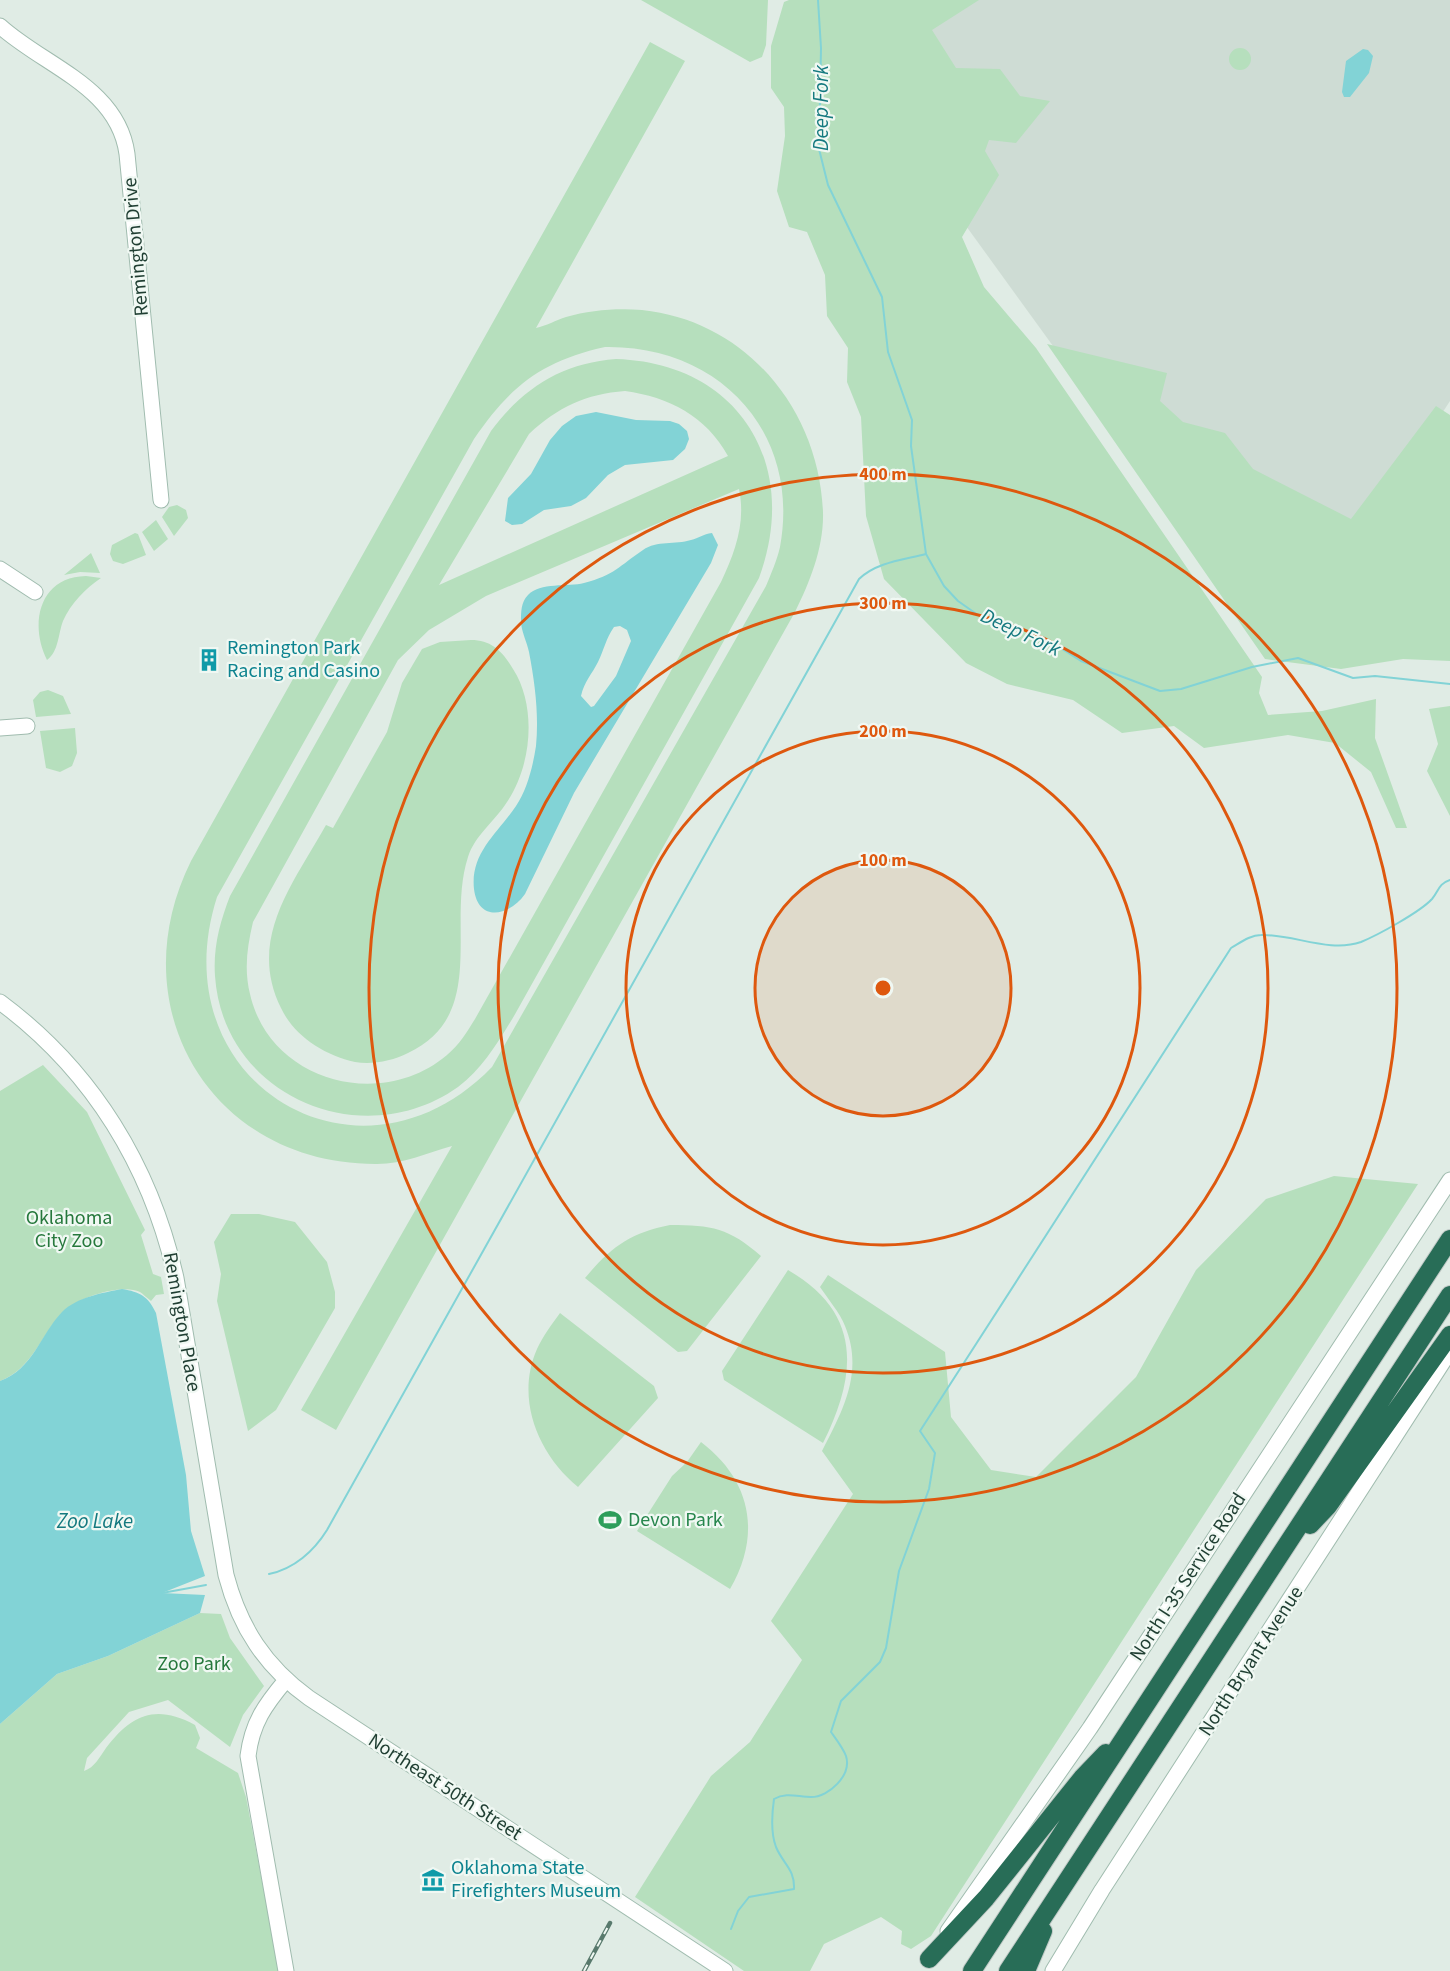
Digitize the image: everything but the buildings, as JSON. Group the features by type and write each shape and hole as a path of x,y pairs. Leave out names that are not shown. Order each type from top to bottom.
{"highway":[{"path":"972,1971 1450,1239"},
{"path":"1008,1971 1450,1295"},
{"path":"1275,1564 1328,1506 1450,1335"},
{"path":"925,1965 986,1898 1082,1778 1133,1727"},
{"path":"1026,1971 1037,1949 1051,1906"}],"main road":[{"name":"Remington Drive","path":"0,26 19,44"},
{"name":"Remington Drive","path":"0,35 19,44 96,95 112,113 125,140 161,500"},
{"path":"0,569 36,592"},
{"path":"0,728 27,726"},
{"name":"Remington Place","path":"0,1002 43,1037 85,1083 113,1121 147,1185 165,1233 176,1278 231,1595 257,1649 286,1680"},
{"name":"North I-35 Service Road","path":"925,1965 994,1861 1090,1728 1450,1180"},
{"name":"North Bryant Avenue","path":"1053,1971 1102,1890 1450,1351"},
{"path":"286,1680 259,1714 250,1736 248,1756 286,1971"},
{"name":"Northeast 50th Street","path":"286,1680 342,1720 725,1971"}],"shaded area":[{"path":"850,0 1450,0 1450,401 1306,621 1185,528 845,59"}],"green space":[{"path":"641,0 768,0 766,45 762,57 750,62"},
{"path":"789,0 979,0 932,30 956,68 1000,69 1020,96 1050,101 1016,143 989,140 985,151 999,175 962,237 984,287 1036,348 1262,677 1259,693 1268,715 1322,711 1376,699 1375,738 1407,828 1396,828 1371,772 1335,743 1288,735 1204,748 1174,726 1122,733 1073,700 1007,684 966,663 884,579 866,516 861,417 847,382 848,348 827,316 825,275 807,232 789,227 777,191 785,136 784,107 771,88 771,46 784,2"},
{"path":"650,42 685,61 536,328 584,313 613,309 642,310 680,318 714,332 744,352 770,377 792,406 808,439 818,474 823,512 819,551 806,589 795,612 336,1430 301,1410 452,1146 387,1164 319,1157 268,1138 226,1107 195,1068 174,1022 166,970 171,916 191,861","holes":["605,347 646,350 683,361 716,379 743,403 764,433 778,467 783,505 780,547 766,586 492,1067 440,1107 385,1124 331,1122 282,1103 243,1068 216,1021 206,963 217,897 474,439 487,420 529,378 563,360"]},
{"path":"1236,48 1244,48 1251,55 1251,63 1244,70 1236,70 1229,63 1229,55"},
{"path":"1047,344 1167,373 1160,401 1183,422 1225,433 1253,469 1351,519 1436,406 1450,415 1450,661 1403,659 1341,669 1265,659"},
{"path":"616,359 659,365 696,379 726,400 749,427 765,460 772,496 770,536 759,578 514,1016 482,1063 458,1087 420,1107 381,1115 341,1113 304,1102 270,1082 243,1054 224,1018 215,976 215,955 220,925 230,896 491,431 516,402 545,380 561,372 596,361","holes":["625,391 657,398 685,411 709,430 728,456 439,585 529,434 551,416 573,404 598,395","739,489 741,514 738,537 721,582 475,1019 459,1043 447,1055 420,1072 391,1081 361,1084 331,1079 304,1067 280,1049 262,1024 250,994 247,958 253,922 398,660 429,630 486,596"]},
{"path":"177,505 186,510 188,518 174,536 162,517 169,507"},
{"path":"156,520 168,539 154,551 142,532"},
{"path":"135,533 138,534 146,555 123,564 113,561 110,554 112,545"},
{"path":"91,553 100,573 80,572 64,575"},
{"path":"86,576 101,578 70,608 63,621 54,652 47,660 39,632 42,605 48,594 58,584 70,578"},
{"path":"471,640 485,642 496,648 513,669 526,700 528,736 522,771 515,787 502,809 475,842 468,857 462,883 460,966 457,992 448,1016 433,1036 408,1053 375,1063 343,1059 321,1049 302,1036 281,1008 272,983 269,959 278,913 326,825 333,828 387,732 402,683 422,649 440,642"},
{"path":"48,690 63,696 71,714 36,717 33,700 40,692"},
{"path":"1450,706 1450,816 1427,771 1438,744 1429,709"},
{"path":"75,728 77,753 72,766 60,772 46,768 40,731"},
{"name":"Oklahoma City Zoo","path":"43,1065 87,1112 145,1230 141,1235 153,1274 161,1277 164,1294 156,1295 151,1301 140,1292 122,1289 77,1302 62,1313 28,1360 11,1376 0,1381 0,1091"},
{"path":"1334,1176 1418,1184 931,1936 911,1949 901,1944 902,1931 881,1917 824,1944 810,1971 744,1971 635,1897 711,1776 750,1742 802,1660 771,1621 853,1494 822,1451 844,1406 852,1375 850,1343 845,1326 820,1287 828,1275 945,1352 951,1417 991,1470 1036,1477 1136,1377 1196,1270 1266,1199"},
{"path":"231,1214 259,1214 295,1222 327,1262 335,1292 335,1308 276,1410 248,1431 217,1301 221,1274 214,1242"},
{"path":"670,1225 709,1227 719,1230 739,1239 761,1256 687,1351 678,1352 585,1278 622,1243 644,1232"},
{"path":"788,1270 812,1287 830,1306 841,1326 846,1347 847,1370 842,1393 823,1443 724,1380 722,1371"},
{"path":"560,1313 654,1386 658,1398 578,1487 552,1459 542,1442 534,1424 528,1387 531,1368 539,1344"},
{"path":"701,1442 731,1473 741,1491 746,1509 748,1528 746,1548 730,1589 637,1531 672,1476 687,1462"},
{"name":"Zoo Park","path":"200,1613 221,1614 230,1638 264,1686 243,1715 230,1747 168,1700 129,1712 87,1758 84,1771 94,1765 116,1736 135,1720 157,1714 168,1715 195,1725 200,1738 196,1748 238,1773 246,1797 279,1971 0,1971 0,1724 57,1674 108,1656"}],"water":[{"path":"1363,49 1368,50 1373,56 1369,73 1350,97 1344,97 1342,92 1346,61"},
{"path":"596,412 636,420 670,421 679,424 687,431 689,439 685,449 673,460 625,465 608,475 586,498 571,506 544,510 522,524 512,525 505,521 508,498 531,474 550,440 562,426 576,416"},
{"path":"712,533 718,545 711,563 574,793 525,894 519,901 503,911 488,911 477,900 474,889 476,865 487,844 520,800 529,778 536,746 535,687 529,652 521,625 524,601 528,595 540,588 584,583 603,577 648,547 685,541","holes":["620,626 627,630 631,641 616,676 591,707 581,696 584,686 614,627"]},
{"name":"Zoo Lake","path":"122,1289 143,1296 150,1302 156,1313 186,1475 191,1531 205,1576 162,1593 205,1595 200,1613 108,1656 57,1674 0,1724 0,1381 21,1368 54,1321 68,1307 90,1296"}],"waterway":[{"name":"Deep Fork","path":"818,0 821,48 819,149 828,185 882,297 888,352 912,420 911,446 926,554 944,586 958,601 985,620 1028,631 1048,640 1081,661 1160,691 1181,689 1252,667 1298,658 1353,678 1375,676 1450,684"},
{"path":"269,1574 287,1568 302,1558 327,1530 859,579 882,565 926,554"},
{"path":"731,1929 738,1911 749,1897 794,1889 791,1871 774,1842 772,1823 774,1799 792,1795 818,1796 832,1789 846,1770 846,1756 831,1732 841,1701 880,1662 886,1648 899,1571 929,1489 935,1453 920,1431 1231,948 1257,935 1273,935 1336,945 1361,942 1388,929 1418,910 1432,899 1443,884 1450,880"},
{"path":"162,1593 206,1585"}],"railway":[{"path":"584,1971 610,1923"}],"place":[{"name":"Remington Park Racing and Casino","path":"209,660"},
{"name":"Devon Park","path":"610,1520"},
{"name":"Oklahoma State Firefighters Museum","path":"433,1880"}]}
